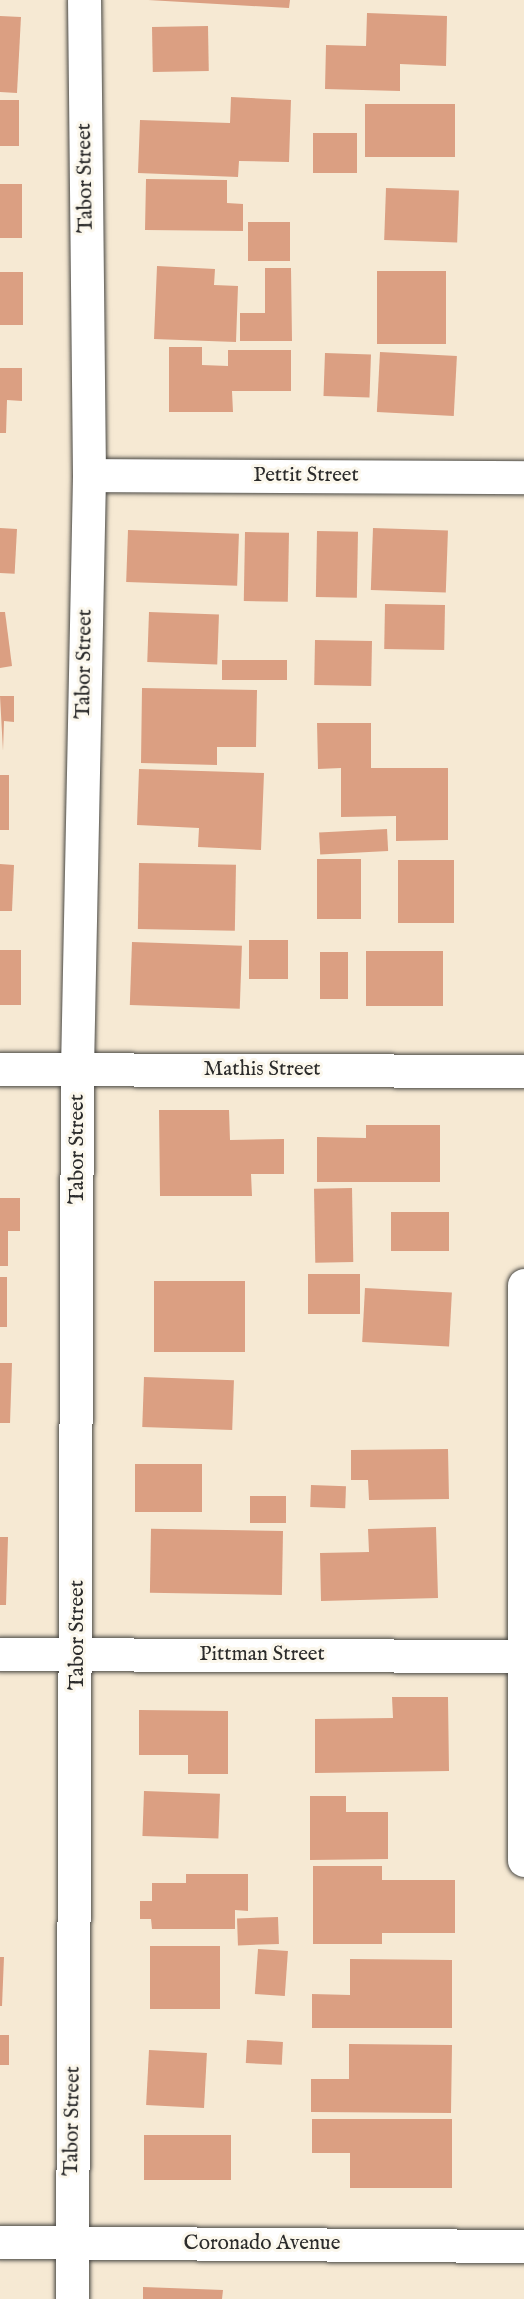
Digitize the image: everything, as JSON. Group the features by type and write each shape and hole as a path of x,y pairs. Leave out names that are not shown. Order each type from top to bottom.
{"street":[{"name":"Tabor Street","path":"72,2299 78,1655 77,1070 89,475 84,0"},
{"name":"Pettit Street","path":"89,475 524,477"},
{"name":"Mathis Street","path":"0,1069 524,1071"},
{"path":"524,1285 524,1860"},
{"name":"Pittman Street","path":"0,1654 523,1656"},
{"name":"Coronado Avenue","path":"0,2241 524,2246"}],"building":[{"path":"148,0 290,0 289,8"},
{"path":"367,13 447,16 446,66 400,64 400,91 325,89 326,45 366,46"},
{"path":"0,16 21,17 17,93 0,92"},
{"path":"208,26 209,71 153,72 152,27"},
{"path":"231,97 291,100 289,162 239,161 238,177 138,173 140,120 230,123"},
{"path":"0,100 19,100 19,146 0,146"},
{"path":"365,104 455,104 455,157 365,157"},
{"path":"313,133 357,133 357,173 313,173"},
{"path":"146,179 227,180 227,203 243,204 243,231 145,230"},
{"path":"0,184 22,184 22,238 0,238"},
{"path":"386,188 459,191 457,243 384,240"},
{"path":"248,222 290,222 290,261 248,261"},
{"path":"157,266 215,269 214,285 238,286 236,342 154,339"},
{"path":"265,268 291,268 292,341 240,341 240,313 265,313"},
{"path":"377,271 446,271 446,344 377,344"},
{"path":"0,272 23,272 23,325 0,325"},
{"path":"169,347 202,347 202,365 228,366 228,350 291,350 291,391 232,391 233,412 169,412"},
{"path":"380,352 457,356 454,416 377,412"},
{"path":"325,353 371,355 369,398 323,396"},
{"path":"0,368 22,368 22,401 7,400 6,433 0,433"},
{"path":"0,528 17,529 15,574 0,573"},
{"path":"373,528 448,531 446,593 371,590"},
{"path":"128,530 239,534 237,586 126,582"},
{"path":"317,531 358,532 357,598 316,597"},
{"path":"245,532 289,533 288,602 244,601"},
{"path":"385,604 445,605 444,650 384,649"},
{"path":"0,612 5,612 12,666 0,668"},
{"path":"149,612 219,614 217,664 147,662"},
{"path":"315,640 372,641 371,686 314,685"},
{"path":"222,660 287,660 287,680 222,680"},
{"path":"142,688 257,690 256,747 217,747 217,765 141,763"},
{"path":"0,696 14,696 14,722 4,721 3,751"},
{"path":"317,723 371,723 371,768 448,768 448,840 396,841 396,816 341,817 341,768 318,769"},
{"path":"139,769 264,773 261,850 198,847 199,828 137,825"},
{"path":"0,775 9,775 9,830 0,830"},
{"path":"387,829 388,851 320,855 319,833"},
{"path":"317,859 361,859 361,919 317,919"},
{"path":"398,860 454,860 454,923 398,923"},
{"path":"139,863 236,865 235,931 138,929"},
{"path":"0,864 14,865 12,911 0,911"},
{"path":"249,940 288,940 288,979 249,979"},
{"path":"132,942 242,946 240,1009 130,1005"},
{"path":"0,950 21,950 21,1005 0,1005"},
{"path":"366,951 443,951 443,1006 366,1006"},
{"path":"320,952 348,952 348,999 320,999"},
{"path":"159,1110 229,1110 230,1140 284,1139 284,1174 251,1174 252,1196 160,1196"},
{"path":"366,1125 440,1125 440,1182 317,1182 317,1137 366,1138"},
{"path":"352,1188 353,1262 315,1263 314,1189"},
{"path":"0,1198 20,1198 20,1231 8,1231 8,1266 0,1266"},
{"path":"391,1212 449,1212 449,1251 391,1251"},
{"path":"308,1274 360,1274 360,1314 308,1314"},
{"path":"0,1277 7,1277 7,1327 0,1327"},
{"path":"154,1281 245,1281 245,1352 154,1352"},
{"path":"365,1288 452,1293 449,1346 362,1342"},
{"path":"0,1363 12,1363 10,1423 0,1423"},
{"path":"144,1377 234,1380 232,1430 142,1427"},
{"path":"448,1449 449,1499 369,1500 368,1480 351,1480 351,1450"},
{"path":"135,1464 202,1464 202,1512 135,1512"},
{"path":"311,1485 346,1486 345,1508 310,1507"},
{"path":"250,1496 286,1496 286,1523 250,1523"},
{"path":"436,1527 438,1598 321,1601 320,1553 369,1552 368,1529"},
{"path":"151,1529 283,1531 282,1595 150,1593"},
{"path":"0,1537 8,1537 6,1605 0,1605"},
{"path":"392,1697 448,1697 449,1771 315,1773 315,1719 393,1718"},
{"path":"139,1710 228,1711 228,1774 188,1774 188,1755 139,1755"},
{"path":"144,1791 220,1794 218,1839 142,1836"},
{"path":"310,1796 346,1796 346,1812 388,1812 388,1859 310,1860"},
{"path":"313,1866 382,1866 382,1880 455,1880 455,1933 382,1933 382,1944 313,1944"},
{"path":"186,1874 248,1874 248,1911 235,1910 235,1929 152,1929 151,1919 140,1919 140,1901 152,1901 152,1883 186,1883"},
{"path":"278,1917 279,1944 238,1945 237,1918"},
{"path":"150,1946 220,1946 220,2009 150,2009"},
{"path":"258,1949 288,1951 285,1996 255,1994"},
{"path":"0,1957 4,1957 2,2006 0,2006"},
{"path":"350,1959 452,1960 452,2028 312,2028 312,1994 350,1995"},
{"path":"0,2035 9,2035 9,2065 0,2065"},
{"path":"247,2040 283,2042 282,2065 246,2063"},
{"path":"349,2044 452,2045 451,2113 311,2112 311,2079 349,2079"},
{"path":"149,2050 207,2053 204,2108 146,2105"},
{"path":"312,2119 452,2119 452,2188 350,2188 350,2153 312,2153"},
{"path":"144,2135 231,2135 231,2180 144,2180"},
{"path":"143,2287 223,2290 222,2299 143,2299"}]}
